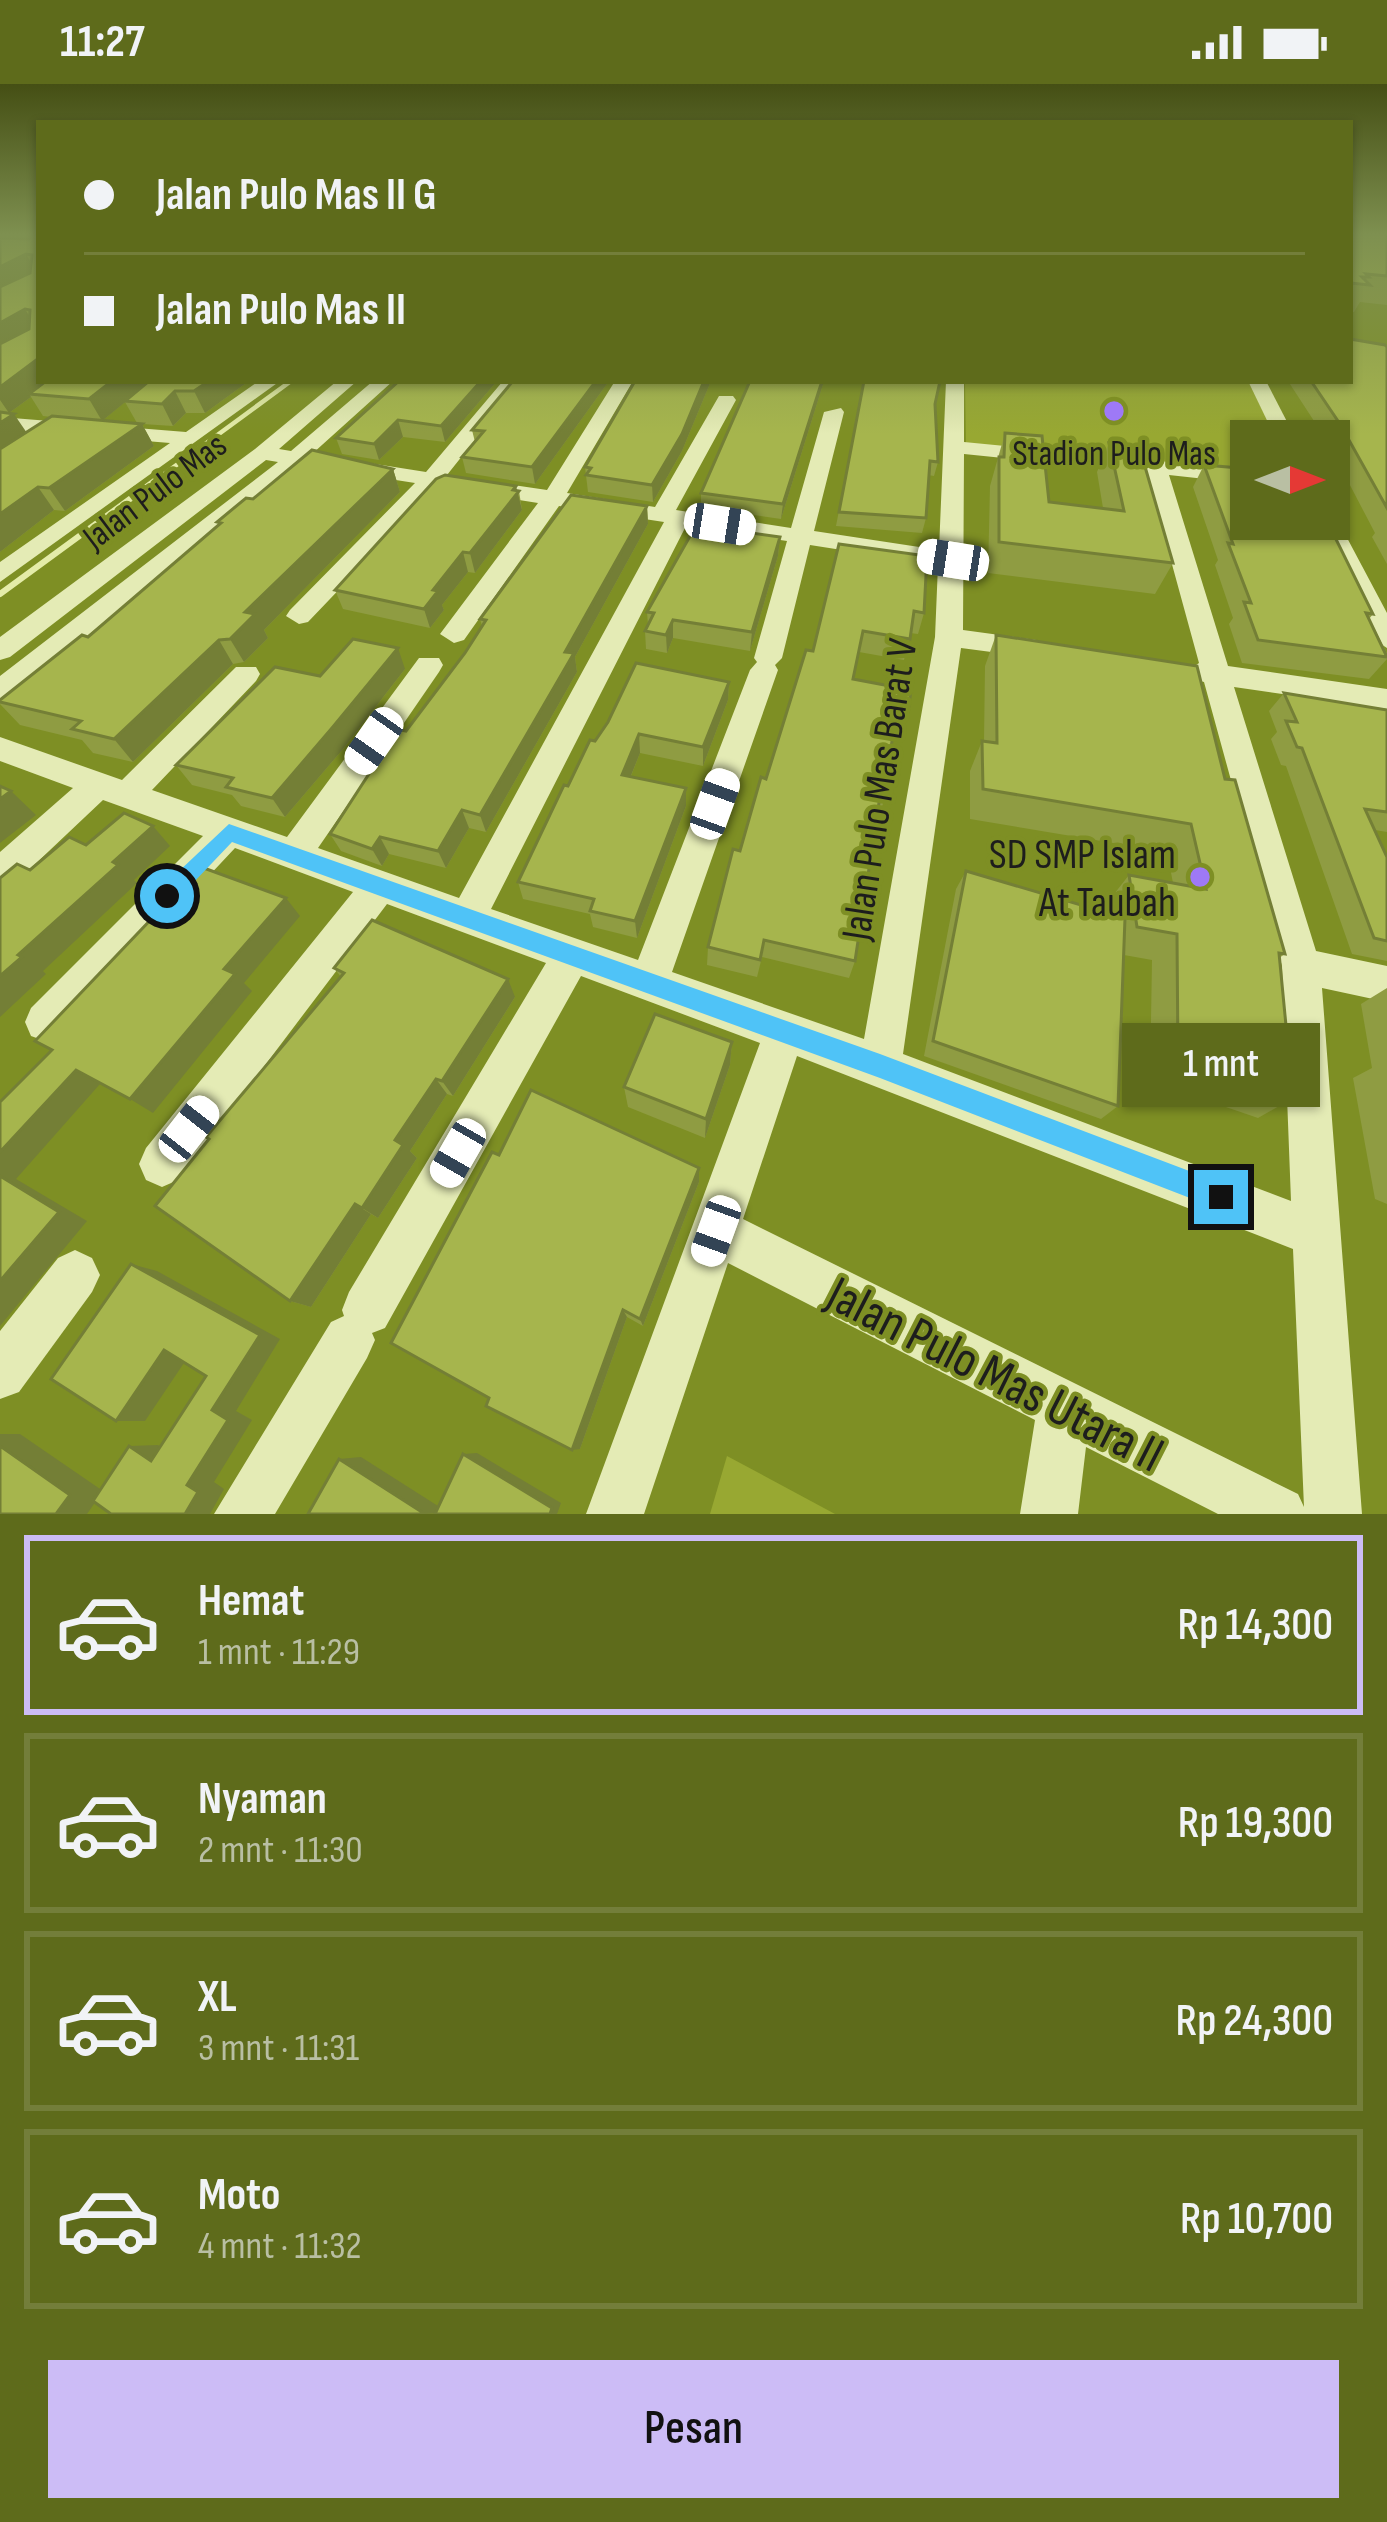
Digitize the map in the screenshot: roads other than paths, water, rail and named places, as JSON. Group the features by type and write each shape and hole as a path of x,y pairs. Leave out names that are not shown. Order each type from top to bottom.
{"street":[{"path":"0,574 267,384"},
{"name":"Jalan Pulo Mas","path":"0,624 321,384"},
{"name":"Jalan Pulo Mas","path":"0,651 265,453 345,384"},
{"path":"0,692 380,384"},
{"path":"299,616 433,478 511,384"},
{"path":"454,634 554,497 622,384"},
{"name":"Jalan Pulo Mas Barat V","path":"880,1066 949,637 955,384"},
{"path":"1258,384 1276,420"},
{"path":"467,919 601,666 731,391"},
{"path":"7,423 39,405"},
{"path":"648,985 766,664 836,406"},
{"path":"108,432 134,411"},
{"path":"7,423 192,439"},
{"path":"30,450 61,428"},
{"path":"954,447 1230,475"},
{"path":"265,453 953,560"},
{"path":"1156,467 1307,967 1315,1234 1333,1514"},
{"path":"1336,540 1387,639"},
{"path":"949,637 1072,654"},
{"path":"293,856 429,665"},
{"path":"1161,667 1379,698 1387,731"},
{"path":"0,874 111,791 246,674"},
{"path":"0,749 880,1066 1315,1234"},
{"path":"45,1022 229,832"},
{"path":"162,1164 380,887"},
{"path":"243,1514 571,957"},
{"path":"1307,967 1387,984"},
{"path":"615,1514 784,1034"},
{"name":"Jalan Pulo Mas Utara II","path":"716,1231 1277,1514"},
{"path":"0,1372 75,1275"},
{"path":"1048,1514 1064,1409"}],"waterway":[{"path":"156,480 287,384"},
{"path":"0,594 160,477"}],"place":[{"name":"Stadion Pulo Mas","path":"1114,411"},
{"name":"SD SMP Islam At Taubah","path":"1200,877"}]}
